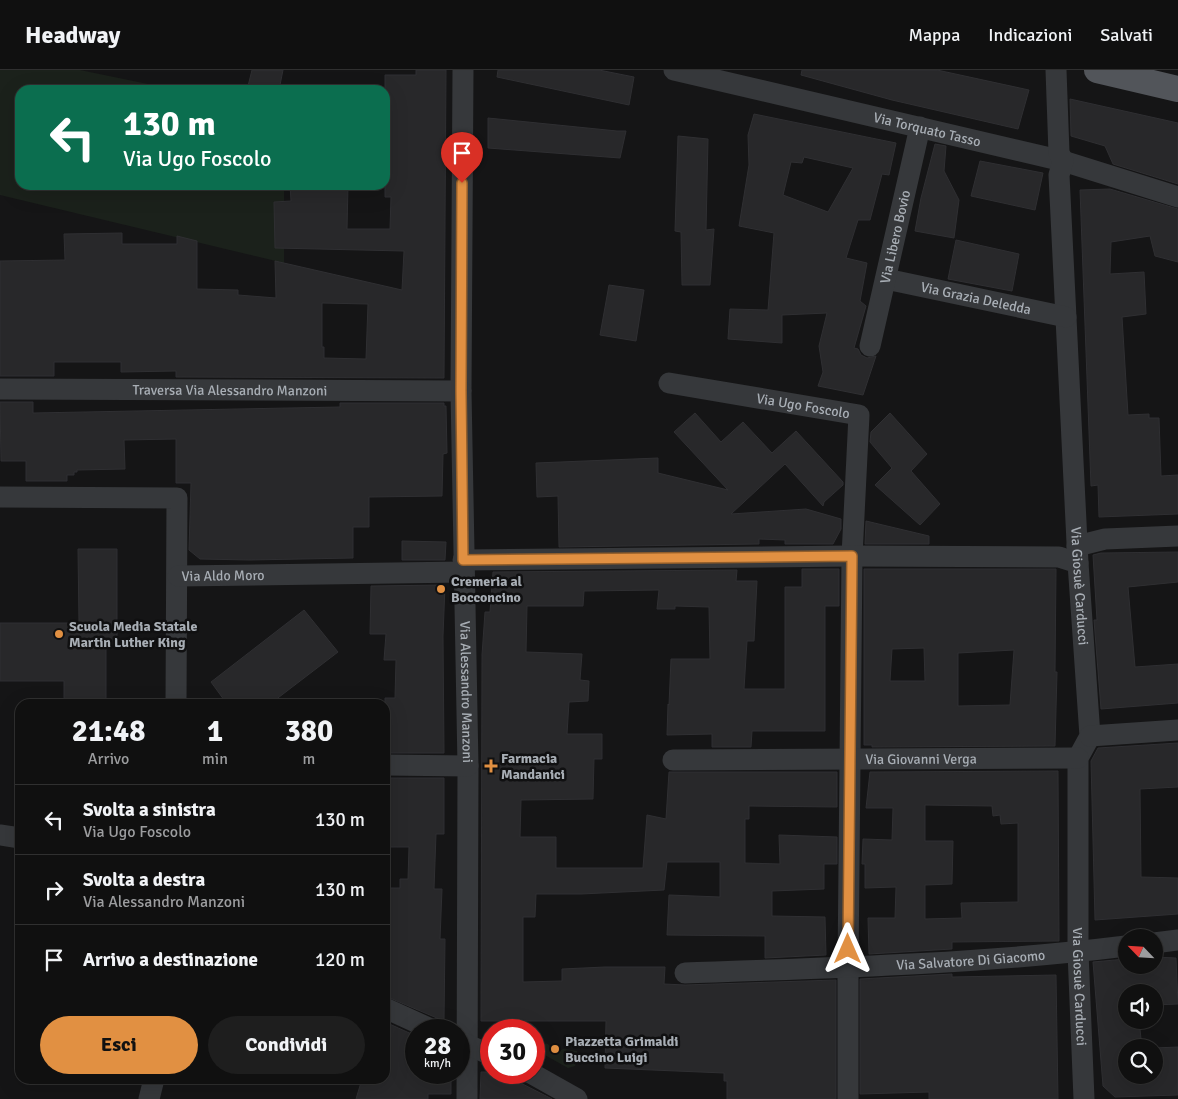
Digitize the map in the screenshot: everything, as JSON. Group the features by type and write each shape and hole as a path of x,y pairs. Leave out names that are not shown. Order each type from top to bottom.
{"main road":[{"path":"1096,70 1178,89"}],"street":[{"name":"Via Alessandro Manzoni","path":"463,70 461,391 468,766 463,1019"},
{"name":"Via Torquato Tasso","path":"674,70 1062,161 1178,197"},
{"name":"Via Giosuè Carducci","path":"1056,70 1059,154 1062,161 1059,175 1077,554 1090,736 1078,758 1078,952 1084,1099"},
{"name":"Via Libero Bovio","path":"870,346 920,127"},
{"name":"Via Grazia Deledda","path":"886,279 1066,317"},
{"name":"Via Ugo Foscolo","path":"669,383 859,415 852,556"},
{"name":"Traversa Via Alessandro Manzoni","path":"0,390 461,391"},
{"name":"Via Aldo Moro","path":"0,497 177,498 178,576 463,566"},
{"path":"463,566 852,556 1059,557 1077,554 1105,538 1178,536"},
{"path":"848,1099 849,758 852,556"},
{"path":"176,699 178,576"},
{"path":"1090,736 1178,730"},
{"name":"Via Giovanni Verga","path":"673,760 1078,758"},
{"path":"390,765 468,766"},
{"path":"0,835 15,837"},
{"path":"1163,942 1178,940"},
{"name":"Via Salvatore Di Giacomo","path":"684,973 848,968 1078,952 1118,947"},
{"path":"390,1010 409,1019"},
{"path":"545,1081 577,1099"},
{"path":"149,1099 153,1084"},
{"name":"Via Alessandro Manzoni","path":"466,1084 467,1099"}],"shaded area":[{"path":"0,70 80,70 153,85 15,85 15,190 284,190 284,263 0,195"},
{"path":"545,1043 548,1044 553,1051 557,1052 563,1049 577,1051 575,1066 568,1068 545,1055"}],"building":[{"path":"252,70 283,70 280,85 248,85"},
{"path":"416,70 446,70 444,378 176,377 176,371 121,372 121,362 54,362 54,376 0,376 0,261 65,260 64,234 122,233 122,244 177,244 177,236 197,241 197,289 238,290 238,295 276,298 275,261 402,290 404,251 275,248 274,202 291,201 290,190 348,190 347,229 390,229 391,197 385,197 385,190 390,190 390,85 385,85 385,75 416,75","holes":["322,303 368,304 366,359 324,358 324,347 322,347"]},
{"path":"498,70 599,70 634,77 629,105 497,77"},
{"path":"802,70 937,70 1029,90 1018,129 892,100 801,75"},
{"path":"1070,99 1178,123 1178,184 1113,164 1105,146 1071,136"},
{"path":"754,114 896,143 889,175 882,174 870,220 858,220 846,258 867,263 860,301 866,306 854,348 858,349 861,355 867,358 876,356 863,395 818,386 823,372 819,346 827,313 782,315 782,343 728,339 730,309 768,310 774,233 739,226 749,165 748,135","holes":["804,157 853,168 828,212 783,195 791,162 802,163"]},
{"path":"488,118 626,131 620,158 488,148"},
{"path":"678,136 708,139 706,230 714,229 710,285 682,285 681,232 675,231"},
{"path":"935,144 946,146 944,171 959,200 954,238 915,231 921,198"},
{"path":"980,161 1043,173 1035,210 971,196"},
{"path":"1110,189 1178,209 1178,262 1155,256 1150,236 1111,242 1110,274 1144,272 1146,314 1122,317 1128,415 1149,414 1149,418 1159,418 1161,476 1178,475 1178,514 1099,517 1098,485 1091,486 1080,190"},
{"path":"956,240 1019,254 1012,291 948,279"},
{"path":"609,285 644,290 636,341 600,335"},
{"path":"0,402 33,402 33,413 340,407 340,403 444,403 444,406 446,406 447,453 443,454 442,496 369,497 369,527 353,527 353,558 200,559 189,550 191,483 176,483 176,439 124,440 125,469 77,470 77,472 74,472 74,475 67,475 67,481 26,481 26,461 1,461"},
{"path":"695,413 721,442 743,422 772,453 796,431 843,482 843,485 824,502 823,506 785,464 731,514 806,509 841,519 841,529 833,544 785,544 785,540 759,539 759,544 559,547 558,496 537,497 536,463 658,458 658,473 728,490 674,432"},
{"path":"890,413 927,454 911,471 940,504 920,525 875,485 892,468 870,442 871,432"},
{"path":"866,521 929,536 929,544 865,544"},
{"path":"402,541 446,542 445,560 402,560"},
{"name":"Scuola Media Statale Martin Luther King","path":"78,549 117,549 117,644 106,644 106,699 64,699 64,681 0,681 0,623 79,623"},
{"path":"1178,552 1178,582 1128,587 1135,667 1178,664 1178,703 1101,709 1094,620 1097,620 1093,555 1101,553"},
{"path":"802,569 839,569 839,606 825,606 825,731 752,731 751,747 712,747 712,734 667,735 671,659 710,659 709,607 675,606 675,609 657,609 659,590 584,591 583,606 527,606 526,652 582,654 580,680 589,681 588,701 569,702 567,734 602,734 602,759 594,759 593,799 521,800 520,837 556,837 556,868 643,868 647,815 666,819 669,772 837,772 837,807 749,806 749,819 745,819 745,863 780,864 779,835 837,837 837,864 824,864 824,889 772,891 772,916 825,917 826,955 765,958 765,936 667,935 669,895 720,897 720,862 667,862 664,890 536,894 535,917 523,917 523,982 562,981 562,969 605,967 665,967 664,984 836,980 836,1099 727,1099 727,1081 724,1081 724,1073 605,1068 606,1021 481,1019 482,655 485,612 490,612 493,572 737,570 736,581 757,581 754,641 747,641 744,689 785,689 785,587 802,587"},
{"path":"864,569 1056,569 1055,672 1057,672 1055,746 872,747 872,745 864,745","holes":["924,648 925,681 890,681 892,649","1014,650 1010,705 958,706 958,653"]},
{"path":"445,585 443,636 444,753 390,753 390,699 385,698 395,698 396,660 384,660 386,634 370,634 371,586"},
{"path":"304,610 338,652 277,699 223,699 211,682"},
{"path":"1178,743 1178,787 1140,789 1141,877 1178,878 1178,914 1095,920 1091,761 1098,748"},
{"path":"1058,771 1059,941 952,942 952,949 869,954 868,918 895,918 896,887 865,888 865,864 862,864 863,839 892,840 893,808 866,808 870,772","holes":["925,805 992,806 993,816 1000,815 1001,824 1018,823 1018,902 961,903 962,918 925,919 925,885 952,884 953,841 925,841"]},
{"path":"390,778 444,778 444,834 436,834 434,889 442,889 440,939 445,939 444,1019 439,1019 390,998 390,888 400,888 400,879 408,879 409,847 390,847"},
{"path":"1163,957 1176,958 1178,1004 1163,1005 1163,984 1118,984 1118,1029 1140,1029 1141,1039 1118,1039 1118,1084 1163,1084 1163,1048 1178,1047 1178,1095 1115,1097 1103,1086 1093,962 1118,960 1118,974 1163,974"},
{"path":"952,974 952,977 1056,975 1058,1099 929,1099 929,1092 860,1094 860,979"},
{"path":"390,1024 405,1031 405,1084 451,1084 451,1094 428,1094 428,1099 356,1099 360,1084 390,1084"},
{"path":"481,1084 523,1084 552,1099 480,1099"}],"place":[{"name":"Cremeria al Bocconcino","path":"441,589"},
{"name":"Scuola Media Statale Martin Luther King","path":"59,634"},
{"name":"Farmacia Mandanici","path":"491,766"},
{"name":"Piazzetta Grimaldi Buccino Luigi","path":"555,1049"}],"route":[{"path":"462,183 461,391 463,560 852,556 848,949"}]}
